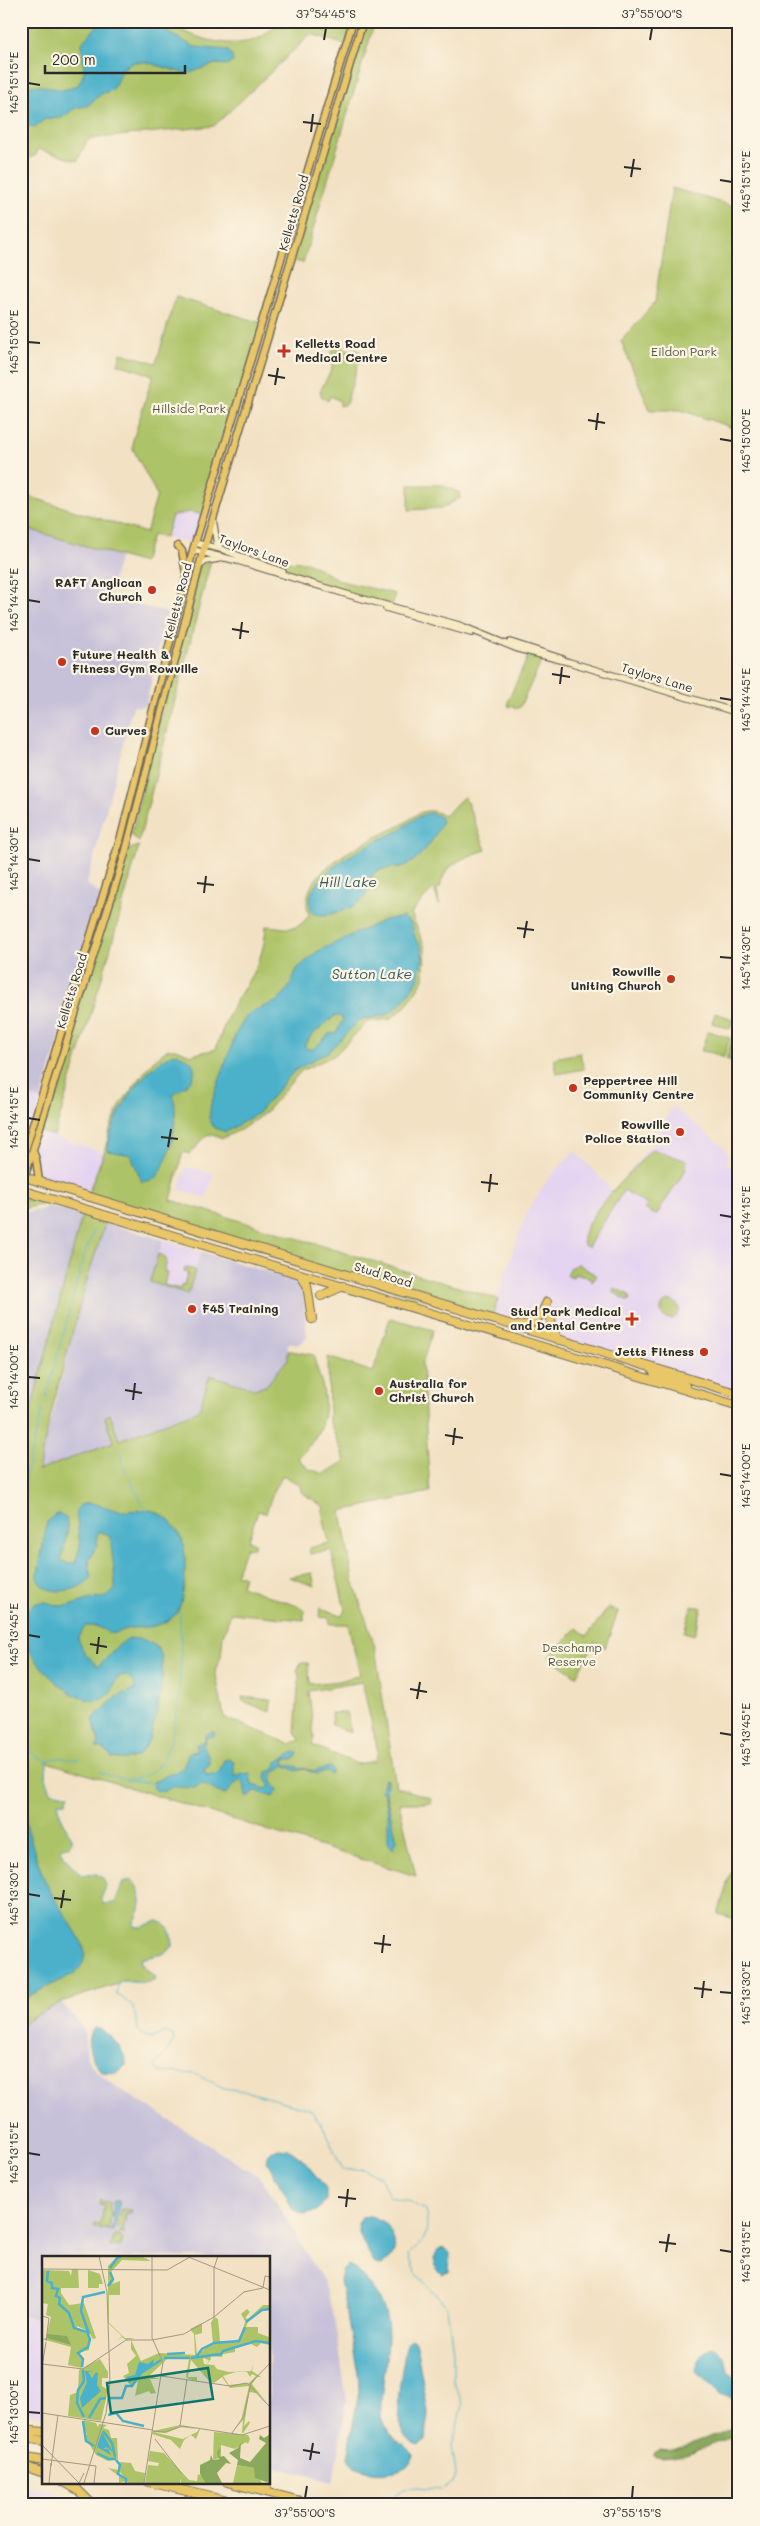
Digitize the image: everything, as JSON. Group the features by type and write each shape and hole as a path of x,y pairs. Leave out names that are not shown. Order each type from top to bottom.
{"highway":[{"name":"Stud Road","path":"23,1176 739,1394"},
{"name":"Stud Road","path":"21,1189 739,1406"},
{"path":"300,1274 307,1285 312,1319"},
{"path":"320,1296 343,1286"},
{"path":"513,1326 528,1325 537,1321 547,1302"},
{"path":"550,1316 553,1331 560,1340"},
{"path":"651,1367 655,1374 700,1394"},
{"path":"21,2430 42,2432"},
{"path":"21,2437 42,2442"},
{"path":"21,2457 42,2461"},
{"path":"21,2465 42,2472"},
{"path":"68,2484 78,2490 93,2505"},
{"path":"157,2484 244,2505"},
{"path":"235,2484 316,2505"},
{"path":"258,2484 287,2497"}],"main road":[{"name":"Kelletts Road","path":"21,1164 122,833 194,546 353,21"},
{"name":"Kelletts Road","path":"21,1189 23,1176 128,845 202,552 363,21"},
{"path":"213,519 217,544 222,549"},
{"name":"Taylors Lane","path":"194,546 205,545 222,549 248,562 448,627 518,644 569,662 739,713"},
{"path":"178,546 182,551 187,574"},
{"name":"Taylors Lane","path":"194,546 202,552 248,562"},
{"path":"199,566 206,561 226,558"},
{"path":"32,1151 36,1159 39,1181"}],"shaded area":[{"path":"190,512 204,515 195,543 165,538 172,516"},
{"path":"21,527 120,556 108,596 167,613 146,704 141,707 133,706 87,884 102,896 41,1100 21,1094"},
{"path":"21,1094 41,1100 21,1158"},
{"path":"672,1106 725,1148 729,1156 726,1164 739,1169 739,1394 491,1320 518,1235 530,1208 550,1176 575,1151 613,1191 657,1138"},
{"path":"39,1131 104,1153 87,1196 39,1181 33,1151"},
{"path":"189,1167 214,1174 206,1198 179,1189 185,1169"},
{"path":"49,1206 82,1216 21,1448 21,1213 40,1210"},
{"path":"105,1223 163,1240 150,1282 188,1294 201,1252 298,1281 303,1286 307,1337 300,1344 288,1344 288,1359 266,1386 254,1389 210,1375 199,1409 119,1440 109,1414 105,1418 114,1442 38,1471 85,1286"},
{"path":"163,1240 201,1252 188,1294 150,1282"},
{"path":"61,2002 84,2030 87,2057 94,2069 112,2084 258,2176 266,2185 324,2282 334,2316 347,2401 333,2482 270,2465 270,2256 42,2256 42,2319 21,2315 21,2024"},
{"path":"21,2315 42,2319 42,2417 21,2413"},
{"path":"21,2485 103,2504 108,2505 21,2505"}],"green space":[{"path":"294,20 319,21 350,29 346,45 311,34 214,126 88,139 77,161 38,149 36,155 21,162 21,21 165,21 197,37 234,43 257,39 278,24"},
{"path":"363,21 375,21 303,263 291,260"},
{"name":"Eildon Park","path":"672,188 739,208 739,430 681,410 650,410 621,341 655,302"},
{"name":"Hillside Park","path":"176,297 262,323 204,515 190,512 172,516 165,538 152,535 143,563 21,527 21,494 146,533 157,495 133,449 133,440 153,375 118,364 121,353 156,363"},
{"path":"343,344 343,348 354,352 356,348 361,354 346,404 339,406 340,401 330,396 328,401 322,397 320,391 332,369 332,351 336,346"},
{"path":"409,485 442,485 460,493 460,498 442,508 409,510"},
{"path":"254,554 273,561 307,562 341,581 395,594 392,606 305,581 253,560"},
{"path":"211,560 139,842 131,835 199,566"},
{"path":"530,652 544,656 520,707 516,709 513,705 509,707 508,701"},
{"path":"465,797 486,850 457,862 446,872 440,888 437,888 439,905 434,888 411,913 425,948 424,979 406,1006 390,1019 367,1022 335,1055 301,1071 265,1113 242,1129 223,1138 208,1134 190,1154 183,1152 171,1200 498,1299 491,1320 87,1196 104,1153 111,1126 122,1102 153,1061 168,1049 176,1049 191,1055 216,1049 230,1012 258,962 265,940 266,926 290,928 300,925 309,915 307,899 313,884 323,871 337,859 422,812 433,811 443,816"},
{"path":"139,846 107,961 54,1136 39,1131 125,854 130,849"},
{"path":"715,1013 733,1019 730,1029 712,1023"},
{"path":"708,1031 730,1038 723,1058 713,1053 701,1051"},
{"path":"733,1037 739,1039 739,1063 726,1059"},
{"path":"580,1053 584,1069 557,1074 554,1058"},
{"path":"652,1149 687,1161 685,1171 657,1214 654,1215 645,1209 647,1205 624,1190 588,1247 584,1245 583,1236 597,1210 621,1181"},
{"path":"21,1198 42,1204 42,1205 21,1209"},
{"path":"82,1216 105,1223 85,1286 53,1405 38,1471 113,1442 105,1417 110,1414 119,1440 199,1410 210,1375 254,1389 266,1386 288,1359 288,1351 291,1351 314,1355 321,1381 325,1404 322,1423 313,1440 298,1458 309,1469 324,1474 345,1461 329,1420 328,1357 373,1372 390,1318 433,1330 422,1364 430,1492 341,1511 353,1580 375,1647 396,1787 431,1798 431,1803 399,1803 416,1876 47,1762 46,1777 51,1792 69,1794 66,1802 58,1802 60,1814 72,1841 70,1845 61,1848 63,1856 82,1876 96,1874 103,1878 106,1886 101,1899 103,1904 115,1903 123,1882 132,1880 136,1885 141,1901 141,1906 134,1922 135,1927 142,1927 158,1921 169,1930 173,1945 163,1954 140,1959 142,1966 154,1976 154,1981 144,1983 122,1981 118,1984 61,2002 21,2024 21,1448","holes":["283,1475 300,1485 301,1492 324,1507 322,1511 329,1543 309,1548 310,1554 331,1550 345,1610 342,1615 320,1608 319,1617 329,1618 330,1624 348,1624 360,1675 340,1681 310,1684 308,1663 301,1663 297,1670 299,1676 295,1732 300,1740 290,1744 224,1717 215,1670 221,1657 223,1636 231,1613 304,1620 304,1611 300,1607 241,1586 244,1577 236,1574 246,1547 253,1549 255,1543 248,1540 258,1511 266,1513 274,1489","362,1682 378,1752 374,1761 357,1764 312,1745 314,1738 309,1691"]},
{"path":"158,1254 164,1256 167,1261 164,1272 167,1273 164,1285 180,1289 181,1285 184,1285 188,1272 184,1271 185,1267 195,1270 188,1294 150,1282"},
{"path":"578,1264 597,1276 592,1282 591,1278 574,1274 573,1277 567,1275 571,1267"},
{"path":"614,1288 629,1295 630,1299 628,1301 613,1292"},
{"path":"666,1301 674,1301 679,1306 677,1317 666,1319 661,1314 661,1306"},
{"path":"312,1573 315,1586 289,1577"},
{"path":"692,1605 702,1608 694,1635 684,1632"},
{"name":"Deschamp Reserve","path":"608,1608 618,1612 605,1648 595,1642 576,1676 549,1657 577,1628 587,1636"},
{"path":"242,1697 271,1700 270,1712 243,1701"},
{"path":"347,1712 351,1733 332,1725 331,1713"},
{"path":"739,1865 739,1920 718,1914 731,1871"},
{"path":"100,2200 102,2203 110,2203 110,2211 112,2212 108,2229 102,2228 102,2230 95,2227 95,2224 101,2225 104,2206 99,2205"},
{"path":"121,2209 132,2210 131,2213 126,2213 123,2231 125,2233 119,2232 120,2228 116,2227"},
{"path":"115,2234 122,2238 120,2248 111,2247"},
{"path":"739,2426 739,2434 685,2454 664,2458 655,2457 653,2454 659,2450 670,2451"}],"water":[{"path":"101,21 146,21 195,47 227,50 232,56 233,62 227,65 215,64 187,74 146,62 134,62 123,68 112,90 101,94 87,106 75,108 62,118 45,119 35,127 21,124 21,91 34,85 63,89 79,84 84,73 82,43"},
{"name":"Hill Lake","path":"431,813 440,817 442,821 431,842 420,855 408,865 384,869 374,873 366,895 362,900 349,908 333,914 318,915 313,913 310,900 315,887 324,875 354,853 399,830 416,818"},
{"name":"Sutton Lake","path":"403,917 411,923 416,940 421,946 423,957 418,980 402,1003 387,1015 360,1020 329,1051 294,1071 258,1113 226,1132 214,1128 209,1118 211,1104 236,1033 246,1017 253,1011 278,1001 288,989 297,969 318,951 384,920","holes":["335,1016 340,1016 343,1020 336,1033 329,1034 313,1049 306,1049 305,1044 314,1033"]},
{"path":"177,1053 191,1061 194,1074 189,1083 173,1096 175,1105 174,1127 169,1150 161,1171 155,1179 142,1182 131,1155 108,1151 109,1138 122,1108 142,1079 166,1058"},
{"path":"89,1503 121,1511 155,1511 168,1519 177,1530 183,1543 185,1570 183,1593 181,1603 173,1617 158,1625 130,1628 112,1634 96,1626 85,1626 78,1639 84,1652 97,1666 129,1638 150,1643 160,1652 162,1660 161,1688 151,1734 141,1753 127,1759 112,1758 103,1748 96,1748 99,1743 93,1719 116,1697 134,1690 135,1685 129,1677 123,1675 117,1678 112,1691 106,1697 95,1700 82,1698 70,1692 45,1671 28,1647 23,1631 25,1614 37,1603 45,1602 61,1606 70,1605 110,1595 115,1589 110,1538 109,1535 99,1531 97,1534 97,1545 89,1560 91,1577 86,1582 72,1589 56,1591 48,1589 37,1579 47,1522 59,1513 66,1518 68,1530 61,1560 69,1564 75,1563 80,1547 76,1510 80,1505"},
{"path":"212,1731 215,1733 214,1736 207,1737 203,1746 209,1757 209,1765 204,1769 206,1775 219,1773 224,1760 230,1759 234,1762 234,1776 250,1773 252,1785 267,1789 270,1785 266,1779 267,1772 275,1769 277,1762 294,1752 298,1753 297,1756 293,1759 284,1759 285,1764 314,1771 330,1767 333,1772 331,1774 326,1771 317,1774 304,1769 296,1771 284,1765 273,1774 272,1782 278,1790 273,1797 256,1791 249,1797 246,1797 244,1783 240,1779 226,1794 203,1784 194,1788 172,1787 163,1792 153,1789 153,1782 183,1768 189,1752 197,1751 195,1745 205,1741 205,1735"},
{"path":"384,1779 387,1780 386,1796 397,1840 393,1849 388,1841 388,1814 385,1796 381,1790"},
{"path":"21,1804 44,1879 78,1935 84,1949 84,1956 80,1968 75,1973 21,2000"},
{"path":"95,2028 105,2032 123,2054 126,2065 117,2073 102,2072 92,2057 89,2038"},
{"path":"278,2149 290,2150 303,2160 326,2188 326,2200 317,2211 303,2214 293,2209 267,2161 269,2153"},
{"path":"114,2201 120,2201 113,2231 109,2230 112,2226"},
{"path":"370,2216 378,2219 390,2230 395,2246 389,2260 382,2265 375,2264 359,2234 358,2222 361,2217"},
{"path":"444,2248 450,2253 449,2272 443,2274 437,2270 434,2259 438,2250"},
{"path":"347,2265 357,2271 374,2291 382,2303 386,2316 388,2341 381,2417 388,2431 413,2455 412,2461 399,2470 379,2473 369,2472 352,2464 347,2458 359,2391 358,2373 340,2280 343,2269"},
{"path":"410,2339 414,2340 417,2350 428,2412 426,2441 418,2446 408,2440 401,2429 399,2416 400,2384 406,2344"},
{"path":"716,2348 725,2356 728,2372 739,2381 739,2403 728,2396 719,2396 713,2387 696,2372 702,2356 708,2350"}],"waterway":[{"path":"46,1398 84,1256 94,1230"},
{"path":"21,1493 42,1410"},
{"path":"119,1451 126,1473"},
{"path":"129,1479 147,1511"},
{"path":"100,1772 115,1777 137,1778 151,1772 166,1754 172,1736 179,1691 181,1667 179,1609"},
{"path":"21,1729 24,1730 26,1747 36,1756 47,1761 46,1777 51,1792 69,1794 66,1802 58,1802 60,1814 72,1841 70,1845 61,1848 63,1856 82,1876 96,1874 103,1878 106,1886 101,1899 103,1904 115,1903 123,1882 132,1880 136,1885 141,1900 141,1906 134,1922 135,1927 142,1927 158,1921 165,1925 171,1934 173,1945 170,1949 139,1961 154,1976 154,1981 144,1983 122,1981 118,1984 116,1994 131,2005 134,2010 138,2030 141,2034 154,2038 164,2032 173,2035 174,2041 164,2056 155,2064 156,2069 160,2072 195,2074 224,2088 248,2092 310,2109 322,2125 343,2170 364,2169 380,2177 390,2197 411,2202 425,2211 427,2221 425,2236 420,2245 409,2256 415,2272 447,2307 453,2350 453,2381 463,2405 452,2445 456,2475 454,2482 442,2489 415,2487 404,2489 394,2495 390,2505"},
{"path":"47,1761 57,1758 81,1758"},
{"path":"126,1780 153,1783"}],"place":[{"name":"Kelletts Road Medical Centre","path":"284,351"},
{"name":"RAFT Anglican Church","path":"152,590"},
{"name":"Future Health & Fitness Gym Rowville","path":"62,662"},
{"name":"Curves","path":"95,731"},
{"name":"Rowville Uniting Church","path":"671,979"},
{"name":"Peppertree Hill Community Centre","path":"573,1088"},
{"name":"Rowville Police Station","path":"680,1132"},
{"name":"F45 Training","path":"192,1309"},
{"name":"Stud Park Medical and Dental Centre","path":"632,1319"},
{"name":"Jetts Fitness","path":"704,1352"},
{"name":"Australia for Christ Church","path":"379,1391"}]}
